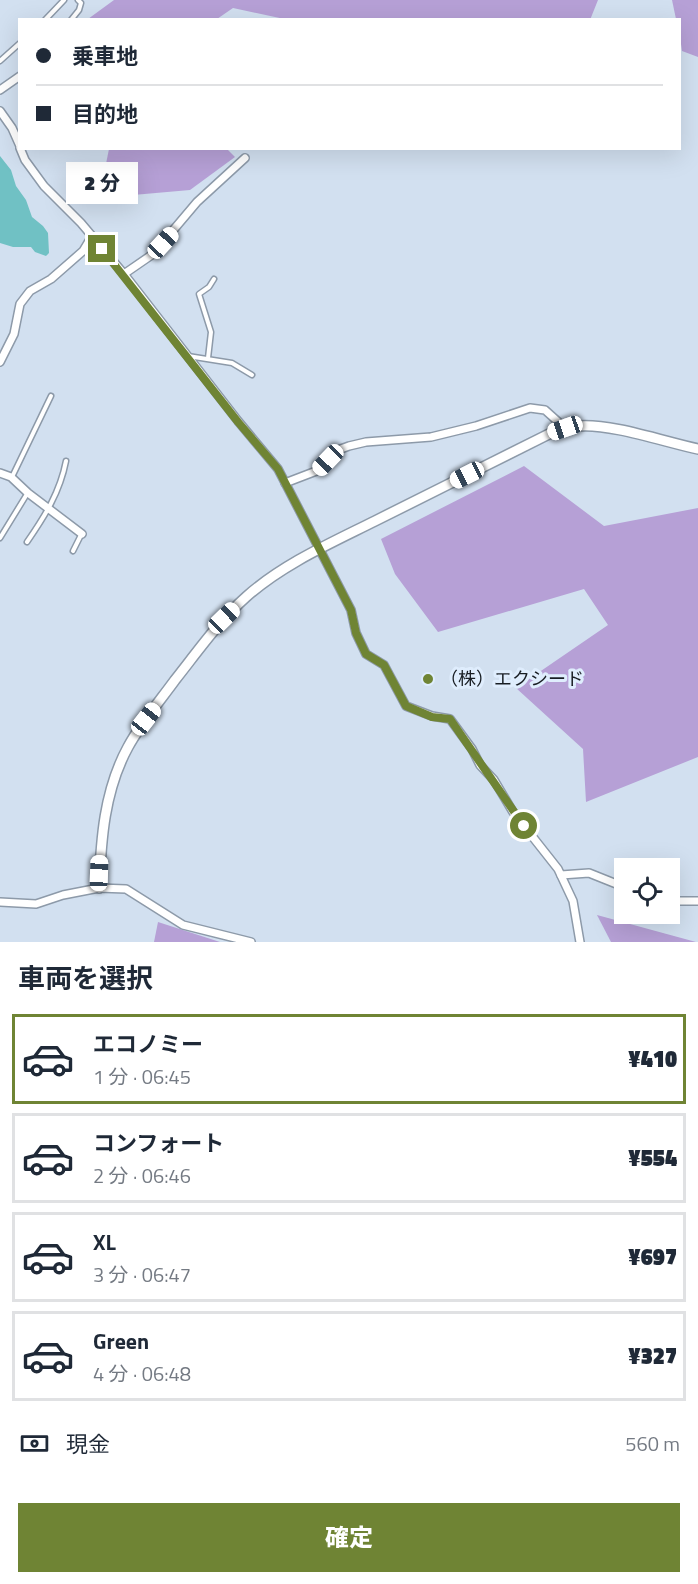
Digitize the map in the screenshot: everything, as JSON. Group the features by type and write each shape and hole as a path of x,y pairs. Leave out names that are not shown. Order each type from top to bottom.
{"street":[{"path":"0,90 18,78"},
{"path":"0,111 12,128 18,143"},
{"path":"21,150 25,160 44,186 92,236 124,274 238,422 278,469 351,610 356,633 366,654 384,665 406,706 432,717 450,719 472,749 480,765 494,780 513,812 561,875 573,901 580,942"},
{"path":"124,274 153,254 197,202 245,158"},
{"path":"0,362 14,334 20,304 30,291 51,279 83,251 92,236"},
{"path":"285,483 319,470 338,450 349,446 366,442 431,437 476,426 530,408 545,410 565,428"},
{"path":"99,888 103,828 108,799 116,772 128,747 146,719 224,618 247,596 277,574 320,549 565,428 602,427 698,449"},
{"path":"0,473 11,477 28,493 82,534"},
{"path":"561,875 589,873 614,883"},
{"path":"0,902 36,904 63,895 99,888 126,889 183,925 251,942"},
{"path":"680,901 698,901"}],"lane":[{"path":"47,18 63,0"},
{"path":"73,18 79,10 81,3 78,0"},
{"path":"0,61 18,45"},
{"path":"208,358 211,332 199,294 209,287 214,279"},
{"path":"188,356 232,363 252,375"},
{"path":"11,477 51,396"},
{"path":"27,542 50,509 66,460"},
{"path":"0,538 28,493"},
{"path":"73,551 82,534"}],"shaded area":[{"path":"114,0 598,0 591,18 280,18 233,8 218,18 89,18"},
{"path":"672,0 698,0 698,57 682,51 681,18 676,18"},
{"path":"109,150 228,150 235,157 190,190 99,198"},
{"path":"0,156 11,170 16,186 26,200 32,217 48,233 49,253 46,256 35,252 31,247 13,247 0,243"},
{"path":"524,466 604,526 698,508 698,757 586,802 583,749 516,688 608,625 584,589 438,632 395,574 381,539"},
{"path":"597,915 614,920 614,924 630,924 696,942 611,942"},
{"path":"158,922 220,942 154,942"}],"place":[{"name":"（株）エクシード","path":"428,679"}],"route":[{"path":"102,249 124,274 238,422 278,469 351,610 356,633 366,654 384,665 406,706 432,717 450,719 524,826"}]}
